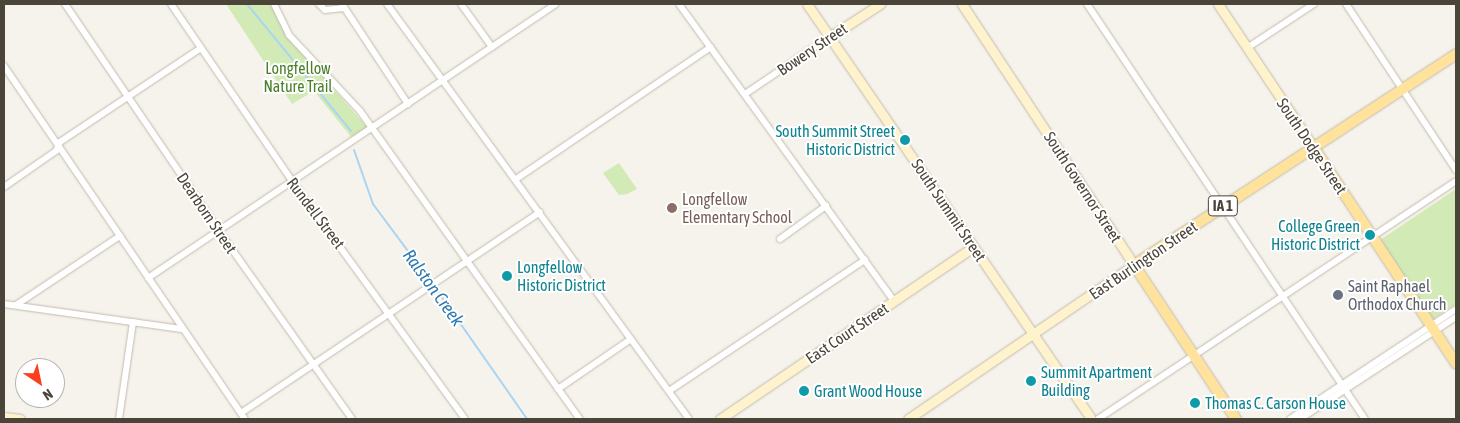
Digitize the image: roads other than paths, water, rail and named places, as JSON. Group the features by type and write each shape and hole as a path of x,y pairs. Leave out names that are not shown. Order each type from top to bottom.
{"main road":[{"name":"East Burlington Street","path":"1134,265 1456,54"},
{"name":"South Dodge Street","path":"1314,148 1456,363"},
{"name":"South Governor Street","path":"1134,265 1236,419"}],"street":[{"name":"Dearborn Street","path":"65,4 219,231 352,419"},
{"name":"Rundell Street","path":"171,4 292,181 465,419"},
{"path":"274,4 289,35 320,65 372,128 580,419"},
{"path":"319,4 325,10 343,6 408,104"},
{"path":"387,4 445,79 689,419"},
{"path":"461,4 492,47"},
{"path":"148,278 556,4"},
{"path":"679,4 894,300"},
{"name":"South Summit Street","path":"807,4 831,36 1033,334 1094,419"},
{"name":"Bowery Street","path":"745,94 880,4"},
{"name":"South Governor Street","path":"962,4 1134,265"},
{"path":"1087,4 1365,419"},
{"name":"South Dodge Street","path":"1218,4 1314,148"},
{"path":"1247,48 1314,4"},
{"path":"1346,4 1456,170"},
{"path":"516,179 711,47"},
{"path":"4,186 58,146 201,48"},
{"path":"4,66 245,419"},
{"path":"1094,419 1456,182"},
{"path":"780,239 826,206"},
{"path":"241,413 540,212"},
{"path":"16,306 120,236"},
{"name":"East Court Street","path":"720,419 973,247"},
{"path":"669,391 865,260"},
{"name":"East Burlington Street","path":"908,419 1134,265"},
{"path":"4,304 183,329"},
{"path":"1300,419 1344,387 1433,328 1456,309"},
{"path":"1433,328 1456,317"},
{"path":"119,419 133,322"},
{"path":"558,389 631,339"},
{"path":"1290,419 1344,387"},
{"path":"4,417 20,419"}],"waterway":[{"name":"Ralston Creek","path":"247,4 351,131"},
{"name":"Ralston Creek","path":"354,150 373,204 431,282"},
{"name":"Ralston Creek","path":"434,286 527,419"}],"place":[{"name":"South Summit Street Historic District","path":"905,140"},
{"name":"Longfellow Elementary School","path":"672,208"},
{"name":"College Green Historic District","path":"1370,235"},
{"name":"Longfellow Historic District","path":"507,276"},
{"name":"Saint Raphael Orthodox Church","path":"1338,295"},
{"name":"Summit Apartment Building","path":"1031,381"},
{"name":"Grant Wood House","path":"804,391"},
{"name":"Thomas C. Carson House","path":"1195,403"}],"park label":[{"name":"Longfellow Nature Trail","path":"298,77"}]}
